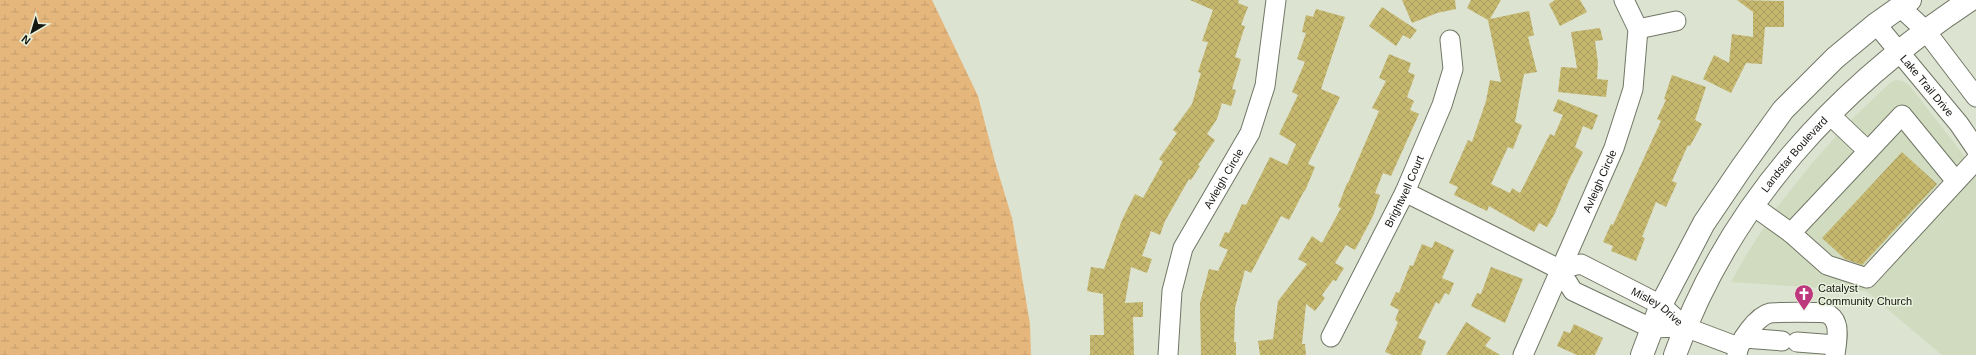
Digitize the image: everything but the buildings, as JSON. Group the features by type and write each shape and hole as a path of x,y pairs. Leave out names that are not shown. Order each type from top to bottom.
{"main road":[{"name":"Landstar Boulevard","path":"1675,355 1685,326 1731,236 1752,205 1829,114 1860,84 1925,30 1970,0"},
{"path":"1642,355 1661,305 1704,223 1742,166 1783,110 1835,58 1876,24 1905,3"}],"street":[{"name":"Avleigh Circle","path":"1168,355 1172,291 1183,248 1250,132 1265,86 1276,0"},
{"path":"1624,0 1638,29 1676,21"},
{"path":"1905,3 1976,97"},
{"name":"Lake Trail Drive","path":"1876,24 1959,124 1976,149"},
{"name":"Avleigh Circle","path":"1523,355 1616,140 1632,89 1638,29"},
{"name":"Brightwell Court","path":"1332,337 1405,192 1442,105 1454,69 1450,40"},
{"path":"1829,114 1868,151"},
{"path":"1791,233 1902,115 1956,181"},
{"path":"1752,205 1791,233 1828,265 1867,278 1942,195 1976,160"},
{"path":"1405,192 1559,269"},
{"name":"Misley Drive","path":"1581,264 1661,305 1685,326 1651,328 1573,291 1559,269 1581,264"},
{"path":"1685,326 1740,347 1790,341 1836,350 1837,325 1833,318 1825,313 1771,313 1762,317 1740,347"}],"shaded area":[{"path":"1896,80 1902,81 1909,85 1976,171 1976,355 1942,355 1866,291 1731,282 1748,252 1778,206 1813,162 1849,122 1890,83"}],"green space":[{"path":"0,0 932,0 978,96 995,162 1012,218 1030,324 1031,355 0,355"}],"place":[{"name":"Catalyst Community Church","path":"1804,311"}]}
